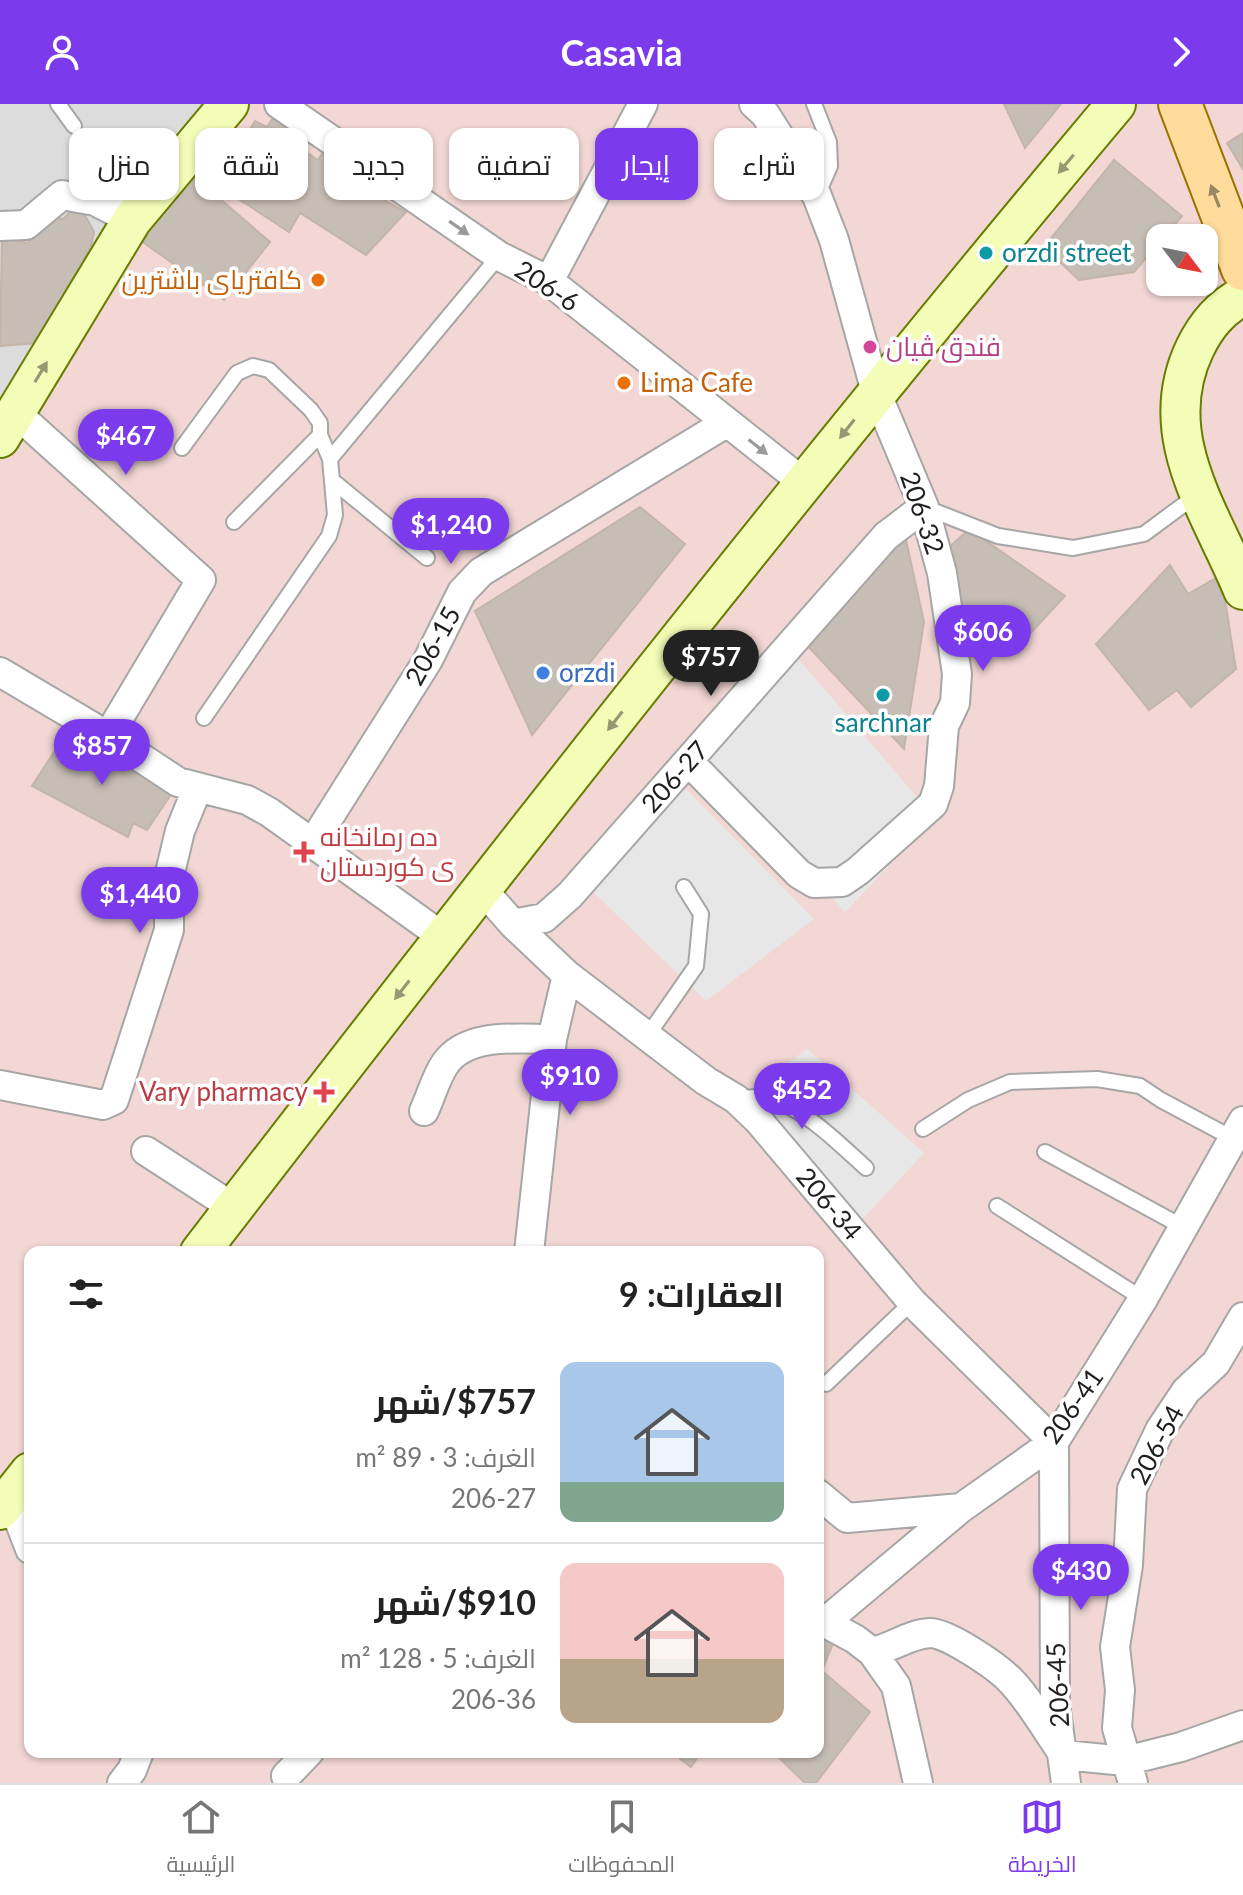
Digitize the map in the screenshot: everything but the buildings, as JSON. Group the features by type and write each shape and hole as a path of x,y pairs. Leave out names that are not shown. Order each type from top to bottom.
{"main road":[{"path":"8,426 132,220 229,104"},
{"path":"205,1246 443,937 876,392 1116,104"},
{"path":"1180,104 1243,269"},
{"path":"1243,296 1205,326 1185,369 1180,409 1184,452 1198,494 1243,590"}],"street":[{"name":"206-6","path":"279,104 499,256 549,281 804,483"},
{"path":"549,281 643,104"},
{"name":"206-32","path":"754,104 774,128"},
{"path":"0,226 26,225 62,195 95,201 132,220"},
{"name":"206-32","path":"689,762 799,874 814,883 842,882 858,871 918,820 933,804 939,786 944,726 955,703 957,674 942,573 924,507 876,392 834,240 819,200"},
{"name":"206-15","path":"312,844 428,660 462,592 481,572 726,423"},
{"path":"8,426 201,580 108,736"},
{"name":"206-27","path":"513,924 544,918 570,895 886,536 924,507"},
{"path":"0,672 178,782 247,800 269,812 443,937"},
{"path":"0,1085 103,1105 111,1103 169,930 169,877 180,831 197,789"},
{"name":"206-34","path":"482,889 513,924 567,975 706,1081 736,1099 758,1120 912,1302 1054,1442"},
{"path":"530,1246 552,1039 567,975"},
{"path":"424,1111 445,1064 464,1046 507,1039 552,1039"},
{"name":"206-41","path":"824,1619 961,1508 1054,1442 1143,1299 1238,1130"},
{"path":"146,1151 234,1208"},
{"name":"206-54","path":"1129,1772 1117,1728 1120,1690 1115,1647 1128,1565 1132,1489 1160,1430 1186,1391 1216,1363 1243,1317"},
{"name":"206-45","path":"1054,1442 1055,1704 1066,1783"},
{"path":"13,1493 24,1529"},
{"path":"824,1499 847,1518 961,1508"},
{"path":"824,1622 872,1652 896,1686 918,1783"},
{"path":"872,1652 887,1649 907,1638 932,1633 958,1644 1010,1680 1064,1755 1129,1772 1181,1747 1243,1725"},
{"path":"122,1783 137,1758"},
{"path":"287,1781 304,1758"}],"lane":[{"path":"58,104 74,126"},
{"path":"814,104 823,128"},
{"path":"824,129 829,142 830,166 824,180"},
{"path":"330,459 499,256"},
{"path":"182,448 237,373 253,366 269,370 311,410 320,423 320,435 330,459 333,481 335,515 329,536 204,718"},
{"path":"234,522 320,435"},
{"path":"333,481 427,558"},
{"path":"924,507 998,536 1073,548 1144,534 1198,494"},
{"path":"648,1035 696,966 701,914 684,887"},
{"path":"923,1129 968,1100 1010,1082 1097,1079 1140,1086 1161,1100 1238,1130"},
{"path":"736,1099 765,1096 791,1108 831,1136 866,1168"},
{"path":"1045,1152 1183,1227"},
{"path":"997,1206 1143,1299"},
{"path":"826,1384 912,1302"}],"shaded area":[{"path":"0,104 229,104 213,128 195,128 195,154 179,178 179,128 69,128 69,200 164,200 0,442"},
{"path":"229,104 1243,104 1243,1783 0,1783 0,442 164,200 179,200 179,178 195,154 195,200 308,200 308,128 213,128"},
{"path":"796,656 935,818 845,912 706,762"},
{"path":"682,785 814,919 706,1001 590,889"},
{"path":"807,1049 924,1153 857,1225 748,1093"}],"place":[{"name":"orzdi street","path":"986,253"},
{"name":"كافترياى باشترين","path":"318,280"},
{"name":"فندق ڤيان","path":"870,347"},
{"name":"Lima Cafe","path":"624,383"},
{"name":"orzdi","path":"543,673"},
{"name":"sarchnar","path":"883,695"},
{"name":"ده رمانخانه ی کوردستان","path":"304,852"},
{"name":"Vary pharmacy","path":"324,1092"}]}
